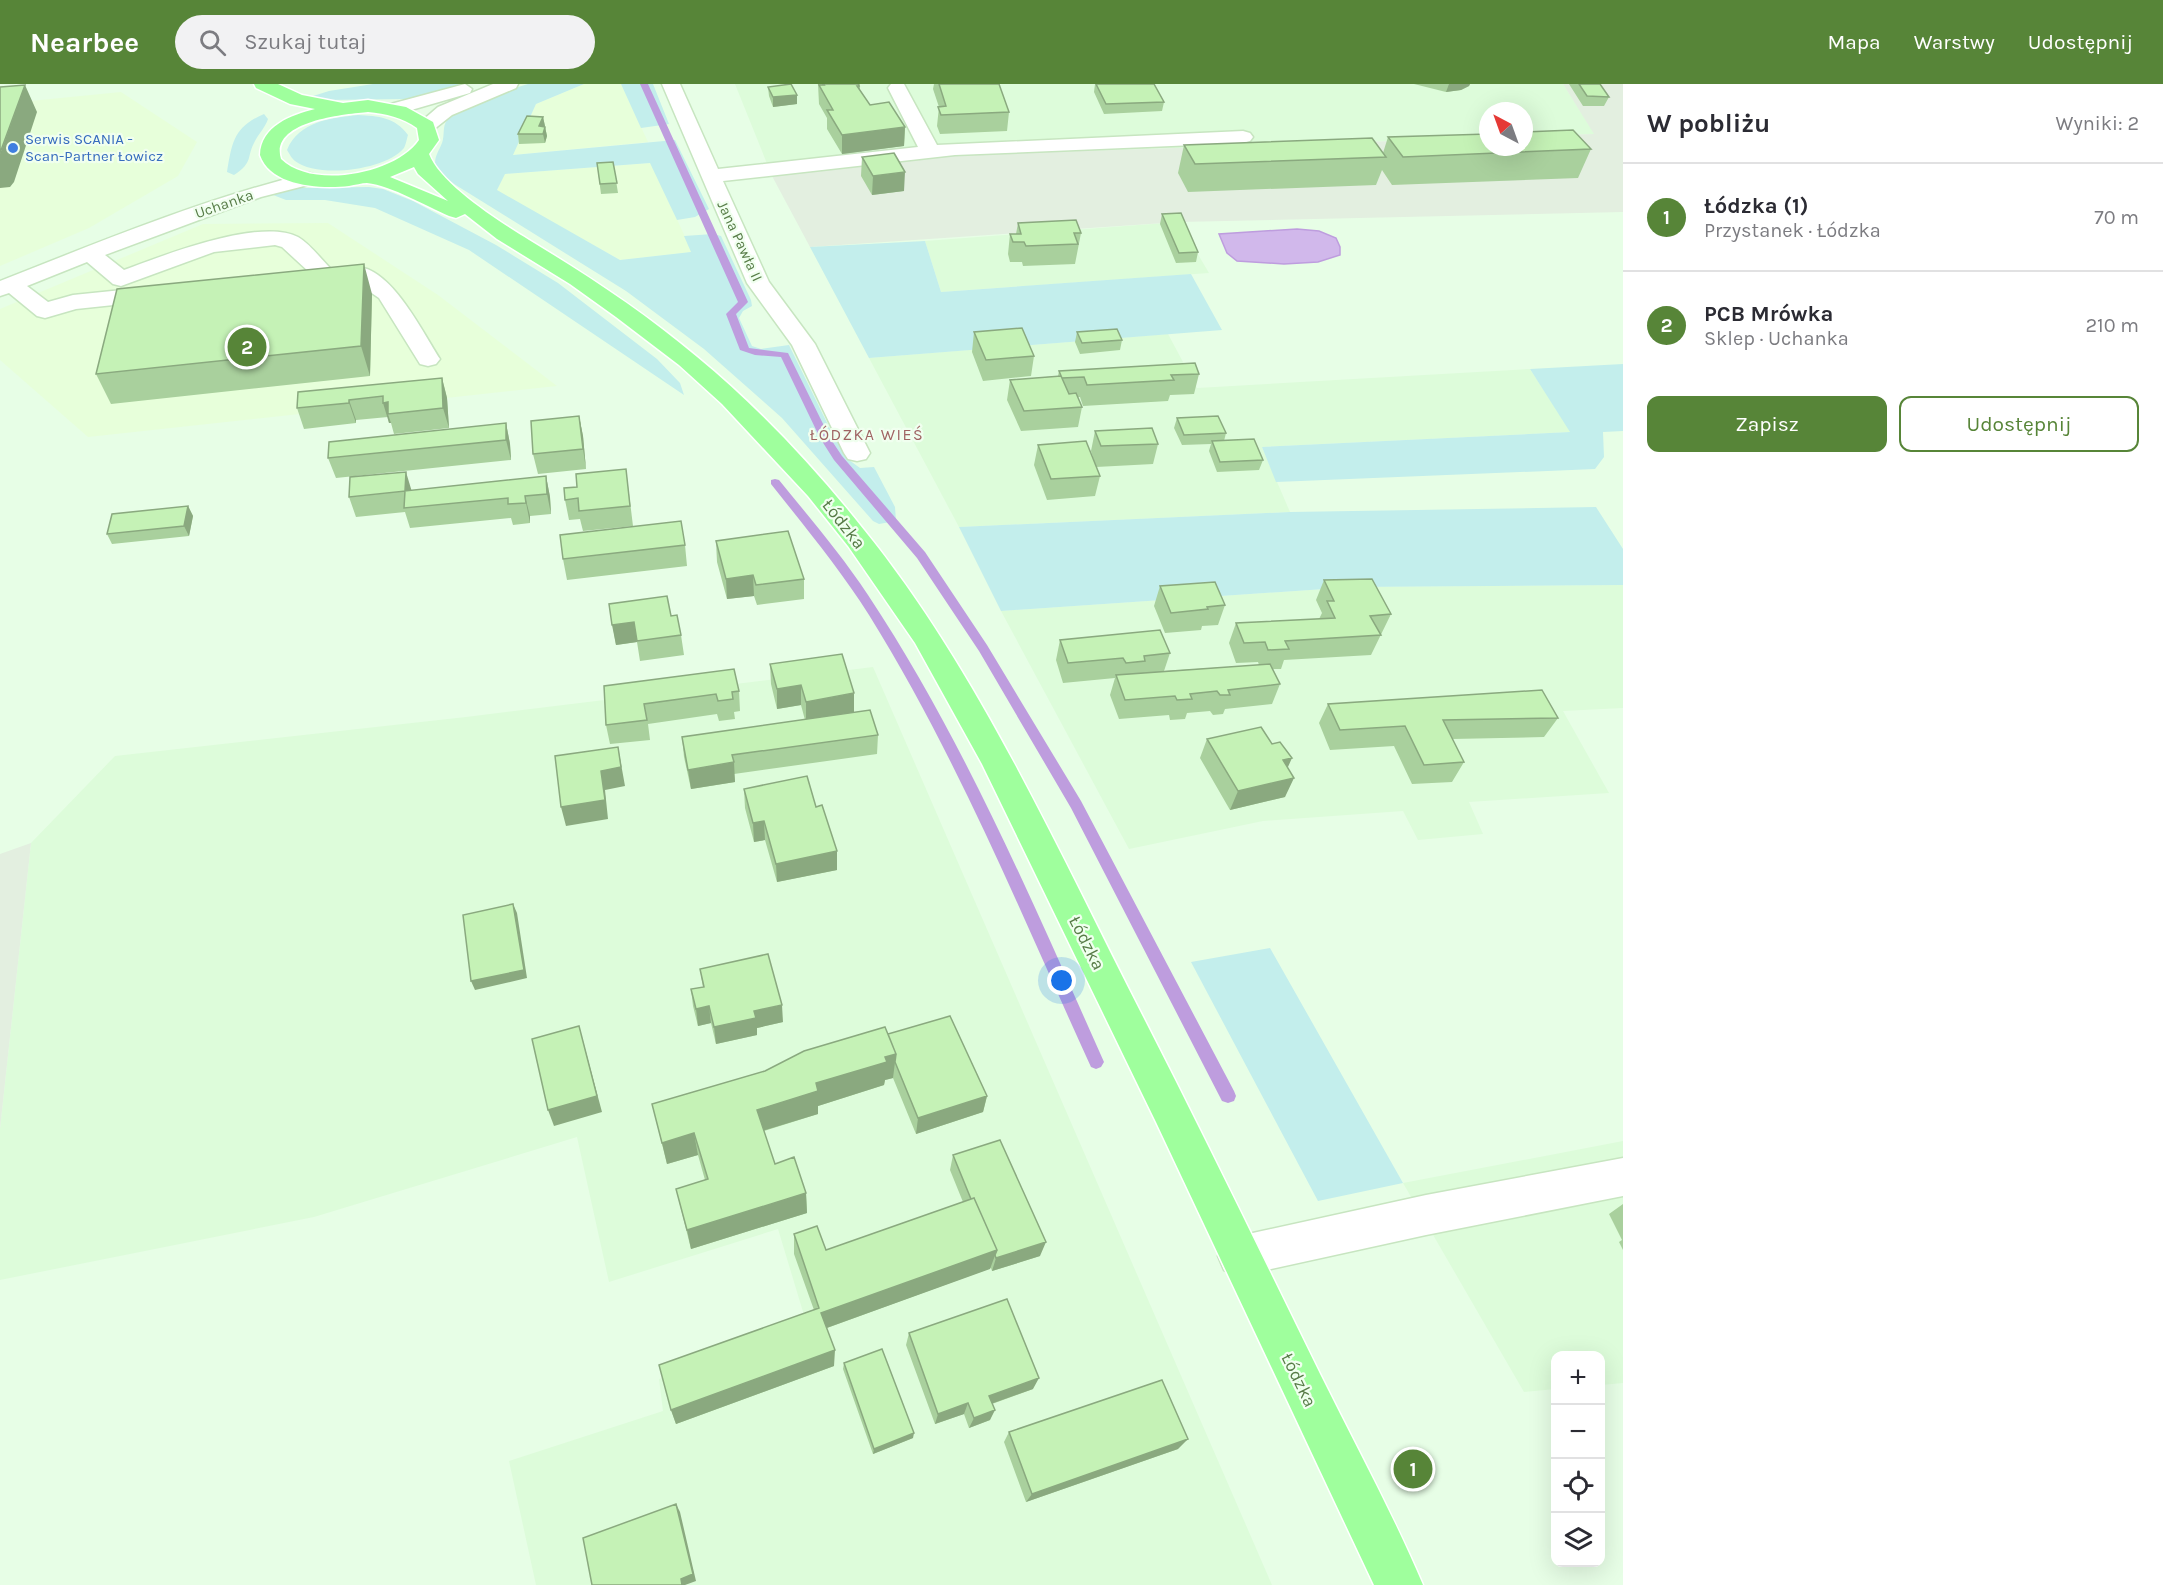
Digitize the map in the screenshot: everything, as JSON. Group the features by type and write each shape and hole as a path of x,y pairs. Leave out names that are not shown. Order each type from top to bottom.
{"main road":[{"path":"255,87 297,100 341,108"},
{"path":"255,87 277,118 278,133"},
{"path":"368,106 394,109 414,116 426,126 429,140 419,154 397,168 366,177 337,180 309,179 286,172 272,161 269,152 271,142 278,133 305,118 341,108 368,106"},
{"path":"419,154 425,170 443,187 505,234"},
{"path":"366,177 390,183 422,196 505,234"},
{"name":"Łódzka","path":"505,234 578,279 687,360 731,399 817,490 858,540 927,638 997,763 1170,1110 1398,1585"}],"street":[{"path":"394,109 479,84"},
{"path":"426,126 445,111 509,84"},
{"name":"Jana Pawła II","path":"672,84 758,283 803,344 857,453"},
{"path":"897,88 932,152"},
{"path":"710,176 932,152 1244,137"},
{"name":"Uchanka","path":"140,233 272,161"},
{"name":"Uchanka","path":"6,287 140,233 254,193 309,179"},
{"path":"90,253 121,279 210,246 275,238 290,242 326,276"},
{"path":"272,282 359,274 388,294 428,359"},
{"path":"6,287 45,311 73,302 178,291"},
{"path":"1239,1256 1426,1215 1623,1177"}],"shaded area":[{"path":"373,84 461,84 407,99 325,100 310,97 329,91"},
{"path":"528,84 584,84 536,104 513,155 675,140 709,209 695,217 677,220 650,163 505,174 497,190 620,260 691,252 684,236 713,234 721,236 751,300 752,306 743,311 739,318 752,346 761,349 789,345 834,437 849,460 860,468 874,467 895,507 896,521 879,524 873,521 782,418 704,349 626,291 454,184 436,169 436,159 443,140 445,125 453,114 484,98"},
{"path":"584,84 621,84 648,142 512,155 536,104"},
{"path":"621,84 653,84 669,124 641,128"},
{"path":"735,84 1563,84 1595,134 1533,136 1533,102 1479,102 1479,138 957,155 772,176"},
{"path":"1563,84 1623,84 1623,212 1179,222 810,247 772,176 957,155 1479,138 1479,156 1533,156 1533,136 1594,134"},
{"path":"121,92 197,142 178,176 89,228 0,266 0,104"},
{"path":"264,114 268,119 252,147 247,163 234,175 227,172 233,144 240,130"},
{"path":"358,115 379,117 398,124 408,135 404,148 395,156 368,167 335,171 306,167 294,160 287,150 292,140 308,127 327,120"},
{"path":"651,163 692,252 620,260 497,191 504,174"},
{"path":"369,187 383,189 413,201 496,245 558,283 657,359 680,383 684,395 469,250 375,208 325,200 286,200 268,193 296,188"},
{"path":"1179,222 1209,273 941,292 925,241"},
{"path":"328,223 438,295 557,386 88,437 0,360 0,309 203,224"},
{"path":"1297,229 1319,231 1336,238 1340,247 1340,255 1318,262 1284,264 1237,261 1227,253 1219,234"},
{"path":"925,241 941,292 1191,274 1222,330 869,358 810,247"},
{"path":"1168,334 1197,388 1530,369 1571,432 1262,447 1290,512 959,527 869,358"},
{"path":"1623,364 1623,431 1603,432 1604,457 1595,469 1276,482 1262,447 1570,432 1530,369"},
{"path":"1596,507 1623,549 1623,585 1354,587 1001,611 959,527 1290,512"},
{"path":"1623,585 1623,708 1563,711 1609,793 1469,802 1483,834 1418,840 1403,811 1263,821 1129,849 1001,611 1354,587"},
{"path":"873,667 1272,1585 536,1585 509,1461 663,1411 659,1379 807,1325 778,1229 609,1282 577,1137 314,1217 0,1280 0,1129 31,843 115,756 466,717"},
{"path":"31,843 0,1129 0,854"},
{"path":"1270,948 1403,1183 1318,1201 1191,962"},
{"path":"1623,1141 1623,1383 1605,1385 1605,1351 1551,1351 1551,1389 1524,1392 1403,1183"}],"building":[{"path":"791,84 797,95 773,97 768,87"},
{"path":"858,84 857,86 870,105 889,102 905,127 842,135 827,110 833,110 819,85"},
{"path":"939,84 999,84 1009,112 941,115 938,107 946,106"},
{"path":"1096,84 1154,84 1164,102 1106,104"},
{"path":"1579,84 1600,84 1609,97 1587,96"},
{"path":"25,85 0,153 0,87"},
{"path":"527,116 543,117 539,126 545,127 543,134 518,134"},
{"path":"1573,130 1591,149 1533,151 1533,132"},
{"path":"1479,134 1479,154 1403,157 1388,137"},
{"path":"1372,138 1386,157 1195,164 1184,145"},
{"path":"894,153 905,172 873,176 862,157"},
{"path":"613,162 617,183 600,184 597,163"},
{"path":"1181,213 1198,252 1179,253 1162,214"},
{"path":"1076,220 1081,233 1074,233 1078,244 1026,246 1024,242 1013,242 1010,234 1021,234 1018,223"},
{"path":"364,264 361,346 96,374 117,289"},
{"path":"1022,328 1034,356 986,360 974,332"},
{"path":"1117,329 1122,340 1082,343 1077,332"},
{"path":"1195,363 1199,374 1171,375 1174,380 1087,385 1084,377 1062,378 1059,371"},
{"path":"1061,376 1069,394 1076,393 1082,407 1024,411 1010,380"},
{"path":"442,378 443,408 388,414 388,402 383,403 383,396 349,400 349,403 297,408 298,392"},
{"path":"579,416 583,449 533,454 531,421"},
{"path":"1218,416 1226,433 1184,435 1177,418"},
{"path":"506,423 506,440 328,458 329,442"},
{"path":"1152,428 1158,444 1101,446 1095,431"},
{"path":"1254,439 1263,460 1220,462 1212,441"},
{"path":"1086,441 1100,476 1051,479 1038,445"},
{"path":"626,469 630,506 579,511 578,498 565,500 564,488 577,487 576,474"},
{"path":"406,472 405,491 349,497 350,477"},
{"path":"546,476 547,494 525,496 526,503 508,504 508,498 404,508 405,491"},
{"path":"188,506 184,526 107,534 112,514"},
{"path":"681,521 685,545 563,559 560,535"},
{"path":"788,531 804,579 756,585 753,575 726,579 716,541"},
{"path":"1372,579 1391,614 1370,616 1381,635 1285,641 1289,649 1268,650 1265,642 1244,643 1236,623 1335,618 1327,601 1334,601 1324,580"},
{"path":"1215,582 1225,605 1171,613 1160,586"},
{"path":"667,596 671,616 677,615 681,635 637,641 634,622 612,625 609,604"},
{"path":"1160,630 1170,653 1144,656 1145,661 1126,663 1123,658 1068,663 1060,640"},
{"path":"842,654 854,693 806,702 801,685 777,689 770,664"},
{"path":"1270,664 1280,684 1228,690 1230,695 1220,695 1217,691 1190,694 1192,699 1177,700 1175,696 1125,700 1116,675"},
{"path":"734,669 739,691 732,692 733,699 718,701 716,694 644,704 647,720 606,725 604,686"},
{"path":"1542,690 1558,718 1443,720 1464,762 1424,765 1405,726 1340,730 1328,704"},
{"path":"870,710 878,735 732,755 734,762 688,770 682,737"},
{"path":"1261,727 1272,744 1280,742 1292,758 1283,760 1294,778 1238,791 1207,739"},
{"path":"618,747 621,767 601,771 605,800 561,807 555,756"},
{"path":"807,776 816,807 822,805 837,851 776,864 764,821 753,823 744,789"},
{"path":"513,904 524,970 471,981 463,915"},
{"path":"768,954 782,1005 754,1011 756,1018 714,1027 709,1006 696,1009 691,989 704,987 700,969"},
{"path":"950,1016 987,1096 918,1118 895,1062 896,1054 888,1034"},
{"path":"579,1026 597,1096 548,1110 532,1039"},
{"path":"885,1027 896,1054 885,1057 887,1062 816,1083 818,1091 757,1110 775,1164 794,1157 806,1193 687,1230 676,1189 708,1179 694,1133 662,1143 652,1104 765,1071 804,1051"},
{"path":"1000,1140 1046,1242 996,1258 997,1250 974,1198 971,1199 953,1155"},
{"path":"974,1198 997,1250 821,1313 835,1350 671,1410 659,1365 819,1308 794,1234 817,1226 826,1250"},
{"path":"1007,1299 1039,1378 989,1396 995,1410 974,1418 968,1403 938,1414 909,1333"},
{"path":"882,1349 914,1433 874,1449 844,1363"},
{"path":"1162,1380 1188,1439 1032,1494 1009,1432"},
{"path":"676,1504 693,1574 681,1579 682,1585 592,1585 583,1538"}],"waterway":[{"path":"644,84 743,302 731,314 745,350 785,355 825,438 838,458 921,555 983,648 1076,805 1228,1096"},
{"path":"775,482 850,578 906,666 993,833 1096,1062"}],"place":[{"name":"Serwis SCANIA - Scan-Partner Łowicz","path":"13,148"},
{"name":"PCB Mrówka","path":"247,347"},
{"name":"Łódzka (1)","path":"1413,1469"}],"district":[{"name":"ŁÓDZKA WIEŚ","path":"867,434"}]}
